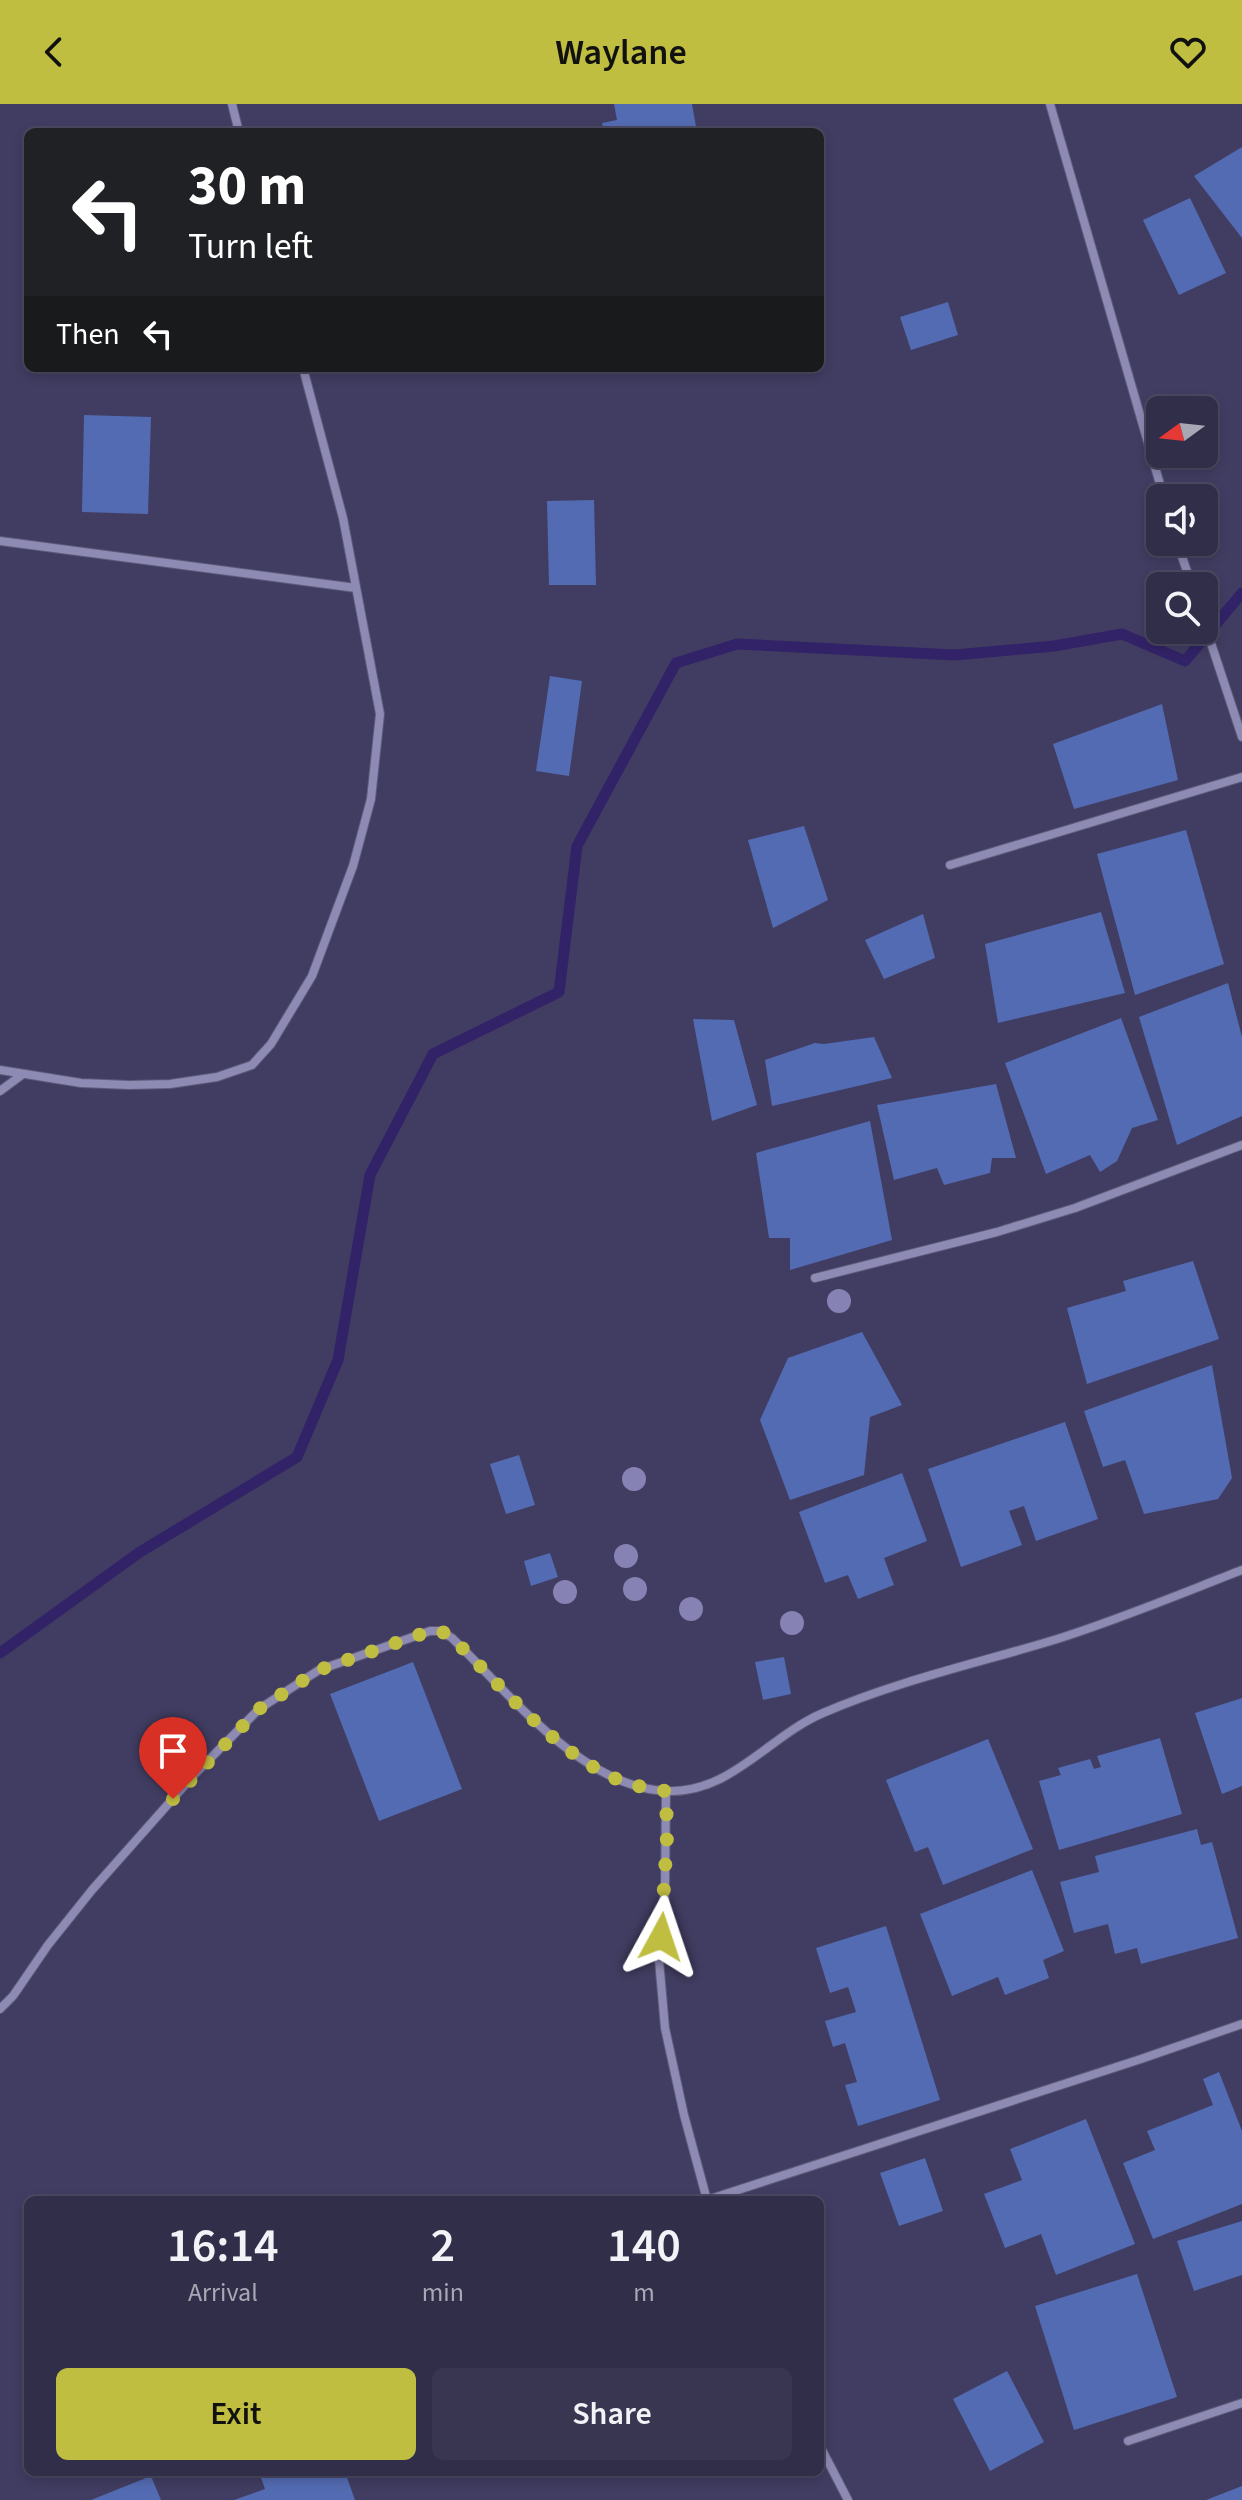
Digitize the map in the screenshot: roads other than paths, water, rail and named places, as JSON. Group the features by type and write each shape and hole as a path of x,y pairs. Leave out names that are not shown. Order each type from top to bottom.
{"street":[{"path":"232,104 238,128"},
{"path":"1050,104 1160,484"},
{"path":"0,1070 81,1083 170,1084 217,1077 252,1065 271,1044 312,976 353,866 371,799 380,714 343,518 304,372"},
{"path":"0,541 356,588"},
{"path":"1212,644 1242,737"},
{"path":"950,865 1242,777"},
{"path":"0,1091 23,1074"},
{"path":"815,1278 997,1232 1075,1208 1242,1145"},
{"path":"0,2009 92,1890 193,1776 259,1709 319,1670 430,1631 441,1631 581,1760 609,1776 640,1787 666,1791 723,1779 796,1726 859,1699 1059,1638 1242,1570"},
{"path":"666,1791 666,1863 659,1960 665,2028 706,2196"},
{"path":"719,2196 1242,2024"},
{"path":"1128,2441 1242,2403"},
{"path":"824,2454 848,2500"}],"waterway":[{"path":"0,1653 140,1552 297,1457 338,1360 370,1175 433,1054 559,992 577,846 676,663 737,644 955,655 1054,646 1122,634 1185,661 1242,593"}]}
